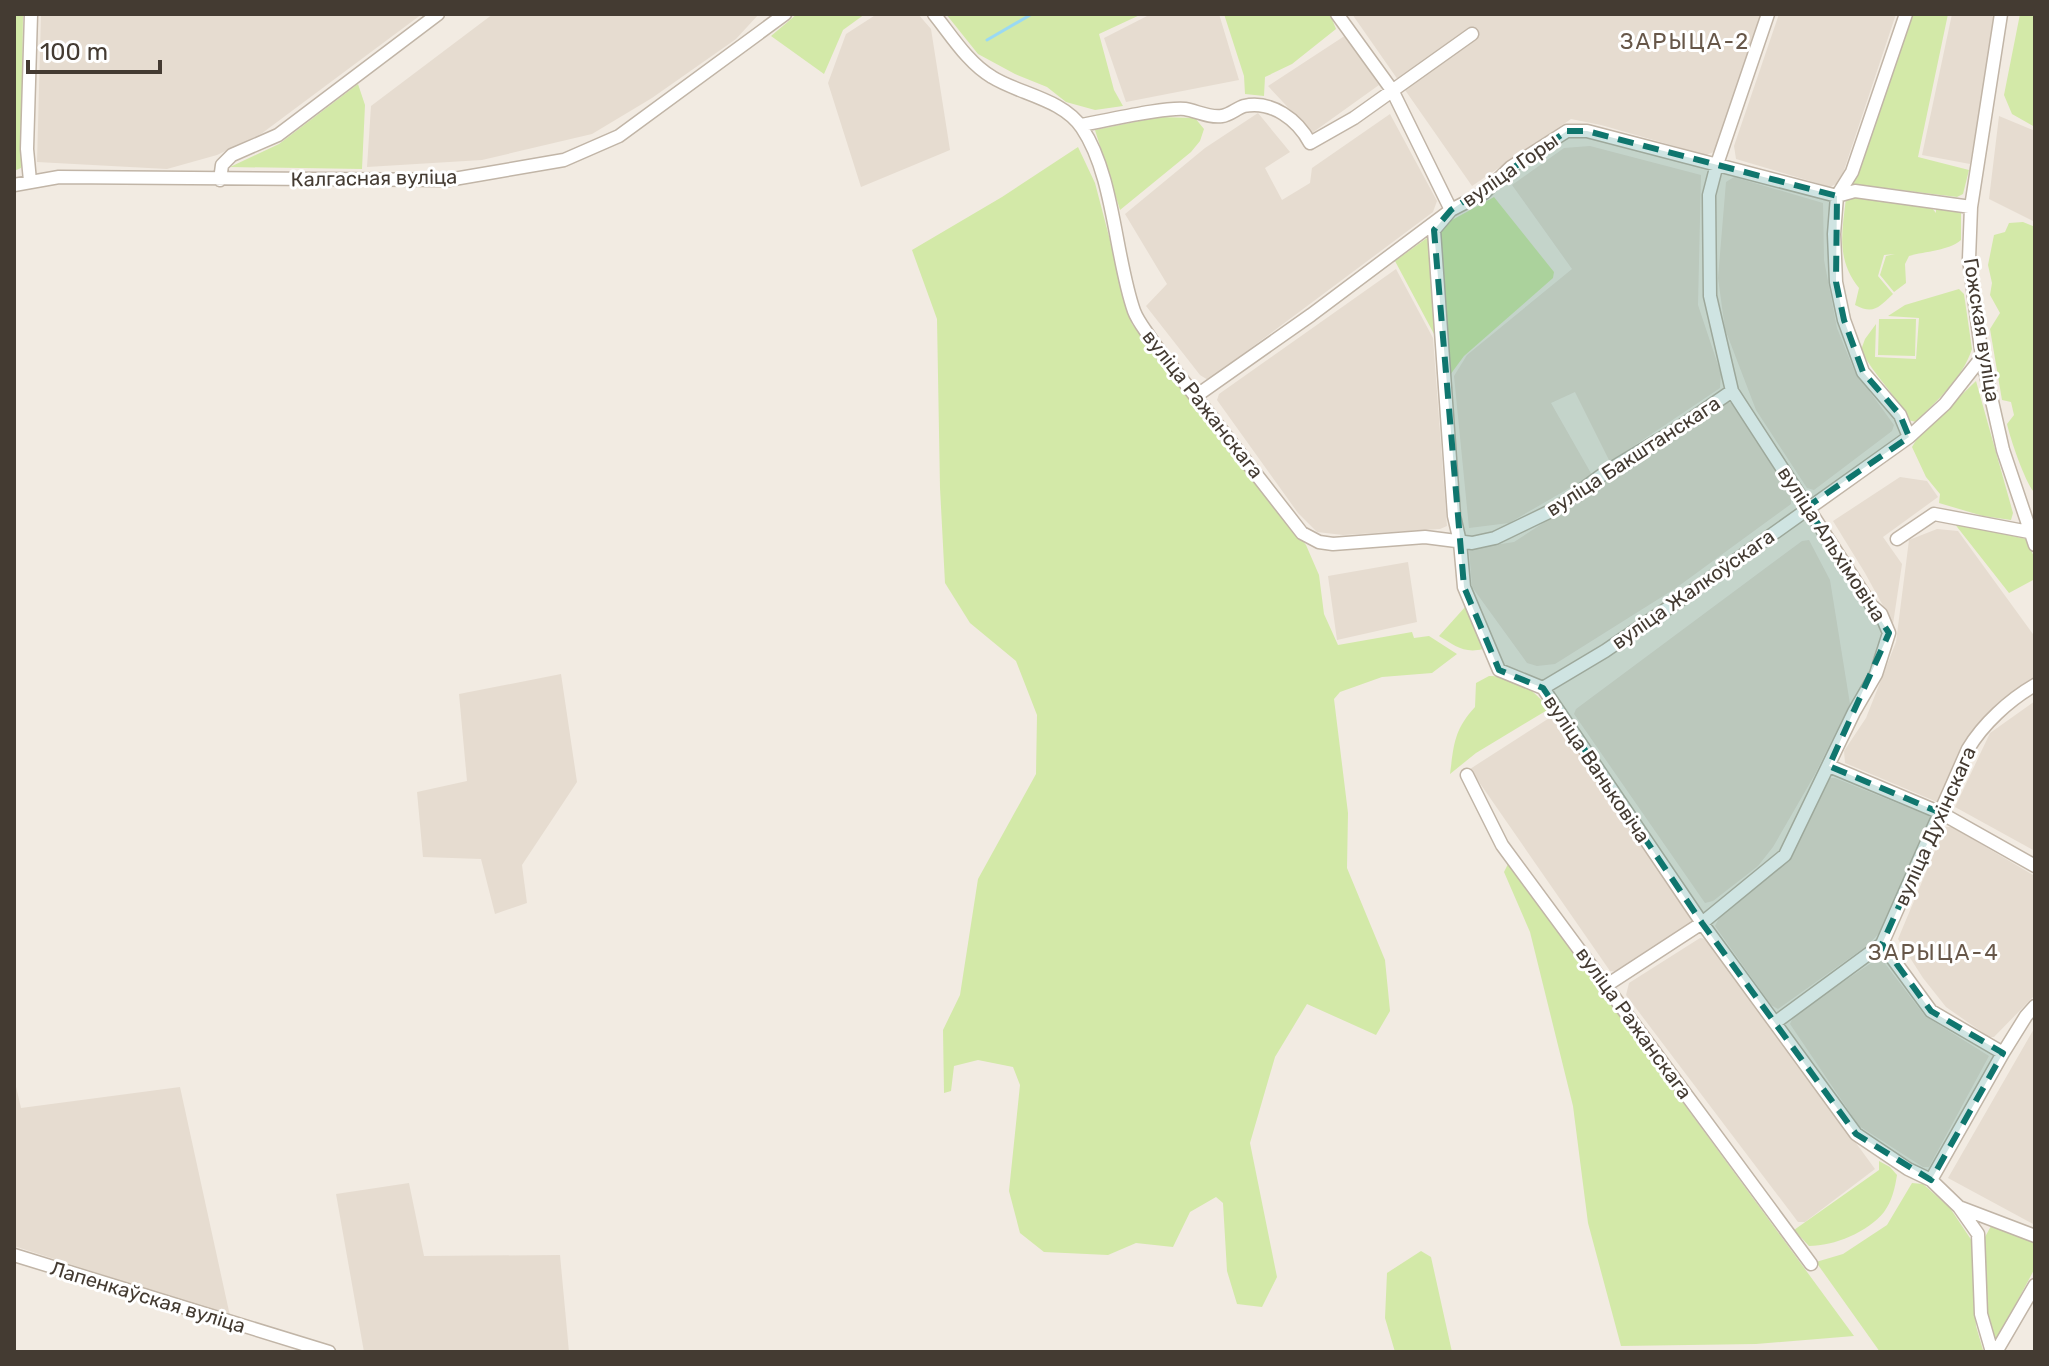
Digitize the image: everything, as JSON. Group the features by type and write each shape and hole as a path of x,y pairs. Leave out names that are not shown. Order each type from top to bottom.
{"street":[{"path":"30,181 27,149 31,14"},
{"path":"220,180 222,165 232,155 278,135 438,14"},
{"name":"Калгасная вуліца","path":"14,185 59,177 448,180 564,160 619,136 785,14"},
{"path":"934,14 976,65 992,78 1048,103 1081,125 1184,109 1222,116 1245,106 1261,106 1281,112 1302,129 1310,143 1354,118 1472,34"},
{"path":"1337,14 1392,90 1451,210"},
{"name":"вуліца Альхімовіча","path":"1607,985 1702,923 1785,855 1876,674 1889,633 1881,614 1871,605 1732,391 1710,296 1709,195 1768,14"},
{"path":"1906,14 1852,172 1837,196 1834,234 1836,282 1844,320 1863,372 1900,415 1909,437"},
{"name":"Гожская вуліца","path":"2001,14 1971,207 1969,259 1982,357 2003,450 2035,545"},
{"name":"вуліца Ражанскага","path":"1081,125 1094,150 1134,313 1302,533"},
{"name":"вуліца Горы","path":"1196,396 1451,210 1484,193 1511,167 1567,131 1587,131 1837,196 1855,191 1971,207"},
{"name":"вуліца Ваньковіча","path":"1451,210 1434,230 1454,516 1464,587 1499,670 1543,688 1702,923 1856,1134 1908,1169 1931,1180 1959,1207 2035,1236"},
{"name":"вуліца Жалкоўскага","path":"1543,688 1605,651 1690,593 1909,437 1945,404 1982,357"},
{"name":"вуліца Бакштанскага","path":"1302,533 1319,542 1333,544 1425,537 1472,543 1495,538 1557,508 1606,472 1732,391"},
{"path":"1897,539 1934,514 2029,532"},
{"name":"вуліца Духінскага","path":"1776,1022 1882,944 1978,732 2035,685"},
{"path":"1829,766 1941,813 2035,866"},
{"name":"вуліца Ражанскага","path":"1467,775 1502,845 1811,1264"},
{"path":"1882,944 1931,1011 2003,1053"},
{"path":"1931,1180 2003,1053 2035,1006"},
{"path":"1959,1207 1978,1234 1981,1314 1994,1352"},
{"name":"Лапенкаўская вуліца","path":"14,1255 329,1352"},
{"path":"1994,1352 2035,1285"}],"highlighted area":[{"path":"1567,131 1587,131 1837,196 1836,282 1844,320 1863,372 1900,415 1909,437 1807,507 1889,633 1829,766 1941,813 1882,944 1931,1011 2003,1053 1931,1180 1856,1134 1702,923 1543,688 1499,670 1464,587 1434,230 1451,210"}],"shaded area":[{"path":"41,14 422,14 261,134 217,155 167,169 37,162"},
{"path":"493,14 759,14 736,39 652,98 592,134 482,160 367,167 371,106"},
{"path":"877,14 918,14 931,29 950,150 861,187 828,83 846,34"},
{"path":"1151,14 1219,14 1239,80 1126,102 1104,38"},
{"path":"1352,14 1763,14 1717,151 1706,155 1571,119 1472,186"},
{"path":"1779,14 1896,14 1840,182 1830,187 1736,159 1734,146"},
{"path":"1952,14 1997,14 1970,164 1922,155"},
{"path":"1346,35 1379,85 1312,133 1268,86"},
{"path":"1258,113 1290,152 1265,168 1282,200 1310,183 1312,168 1390,114 1437,201 1433,212 1208,380 1200,375 1146,306 1167,284 1125,214 1205,148"},
{"path":"1999,116 2035,131 2035,222 1989,199"},
{"path":"1590,146 1701,175 1698,305 1721,374 1720,388 1610,462 1575,392 1551,403 1592,475 1509,523 1469,528 1454,376 1467,355 1572,269 1512,185 1564,148"},
{"path":"1734,177 1823,203 1824,260 1837,328 1854,370 1894,425 1892,431 1814,490 1807,488 1756,410 1725,329 1718,278 1726,182"},
{"path":"1396,269 1433,338 1447,526 1343,535 1317,532 1298,513 1217,400 1219,394"},
{"path":"1728,402 1734,404 1791,496 1791,504 1676,588 1555,664 1537,666 1527,663 1472,587 1469,549 1514,542"},
{"path":"1900,477 1927,481 1938,497 1883,537 1902,564 1893,624 1833,521"},
{"path":"1937,529 1958,531 2035,637 2035,677 1976,727 1941,800 1937,802 1845,763 1844,751 1866,718 1896,642 1909,540"},
{"path":"1809,540 1830,580 1850,704 1814,776 1773,847 1758,866 1713,901 1705,903 1574,714 1576,709 1802,541"},
{"path":"1408,562 1417,622 1337,640 1328,576"},
{"path":"561,674 577,782 522,865 527,903 495,914 481,859 423,857 417,792 467,781 459,694"},
{"path":"2035,701 2035,851 1955,807 1990,733"},
{"path":"1554,715 1692,918 1689,925 1618,972 1610,971 1470,769"},
{"path":"1827,778 1835,778 1929,816 1932,824 1881,931 1868,945 1778,1009 1771,1005 1715,926 1719,918 1787,862"},
{"path":"1945,827 1952,827 2035,876 2035,995 1994,1037 1989,1037 1946,1007 1898,939"},
{"path":"1700,938 1707,939 1875,1169 1805,1222 1798,1222 1626,995 1629,983"},
{"path":"1880,957 1925,1016 1989,1056 1929,1167 1923,1167 1859,1126 1790,1024 1794,1015"},
{"path":"2035,1027 2035,1225 1948,1178"},
{"path":"14,1078 21,1108 180,1087 230,1316 14,1246"},
{"path":"409,1183 424,1256 560,1255 569,1352 364,1352 336,1194"}],"green space":[{"path":"14,14 23,14 21,168 14,171"},
{"path":"797,14 865,14 843,30 824,74 771,36"},
{"path":"946,14 1142,14 1099,34 1114,90 1123,106 1095,110 1066,102 1047,87 978,54"},
{"path":"1224,14 1330,14 1336,29 1292,64 1265,77 1264,96 1245,94 1244,76"},
{"path":"1911,14 1948,14 1918,157 1969,170 1963,194 1957,197 1852,184"},
{"path":"2020,14 2035,14 2035,127 2012,114 2004,95"},
{"path":"358,84 365,105 362,169 230,167 279,144"},
{"path":"1159,117 1195,118 1204,129 1200,141 1191,152 1120,210 1095,130"},
{"path":"1078,147 1095,183 1132,324 1306,545 1319,575 1324,614 1338,645 1412,632 1414,638 1429,636 1457,654 1432,673 1382,677 1340,692 1334,699 1348,813 1347,868 1385,960 1390,1011 1376,1035 1307,1004 1275,1057 1250,1143 1277,1277 1262,1307 1237,1304 1227,1271 1223,1203 1216,1197 1190,1212 1173,1247 1136,1243 1108,1255 1044,1252 1020,1233 1009,1191 1020,1085 1013,1067 978,1060 954,1066 951,1091 944,1093 943,1030 960,995 978,879 1036,774 1037,715 1016,661 970,623 945,583 937,319 912,250 1002,197"},
{"path":"1865,196 1931,207 1936,213 1936,208 1961,211 1961,240 1943,249 1909,256 1905,264 1906,283 1894,292 1880,275 1886,256 1895,254 1884,255 1878,276 1893,294 1872,309 1855,305 1859,288 1847,267 1842,245 1846,198"},
{"path":"1494,197 1554,272 1553,278 1464,356 1450,375 1439,238 1441,226"},
{"path":"2023,222 2035,227 2035,493 2023,471 2007,424 2014,415 2011,402 2002,400 1990,329 2000,313 1990,295 1992,283 1988,265 1994,235 2005,232 2009,223"},
{"path":"1427,238 1431,240 1441,368 1438,370 1434,334 1395,261"},
{"path":"1959,289 1964,294 1972,349 1968,360 1948,388 1916,422 1908,420 1861,350 1865,339 1876,324 1875,357 1916,359 1919,318 1888,316 1905,305"},
{"path":"1879,319 1916,319 1915,356 1878,355"},
{"path":"1976,381 2013,513 2011,520 1983,516 1939,503 1940,494 1926,477 1912,447 1918,437"},
{"path":"1954,523 2026,539 2035,559 2035,579 2009,593"},
{"path":"1466,606 1483,649 1465,649 1439,636"},
{"path":"1489,676 1516,681 1537,695 1549,709 1476,753 1450,774 1456,738 1475,707 1476,683"},
{"path":"1508,864 1854,1336 1756,1344 1621,1346 1588,1223 1573,1106 1530,932 1504,872"},
{"path":"1879,1161 1897,1175 1893,1194 1884,1212 1869,1226 1850,1236 1829,1244 1809,1246 1794,1230 1879,1170"},
{"path":"1912,1183 1923,1184 1950,1208 1972,1241 1976,1326 1983,1350 1979,1352 1880,1352 1816,1262 1843,1254 1887,1225"},
{"path":"1991,1226 2035,1242 2035,1268 1995,1343 1986,1310 1985,1237"},
{"path":"1421,1251 1431,1257 1452,1352 1395,1352 1385,1318 1387,1273"}],"waterway":[{"path":"987,40 1032,14"}],"district":[{"name":"ЗАРЫЦА-2","path":"1685,41"},
{"name":"ЗАРЫЦА-4","path":"1934,952"}]}
